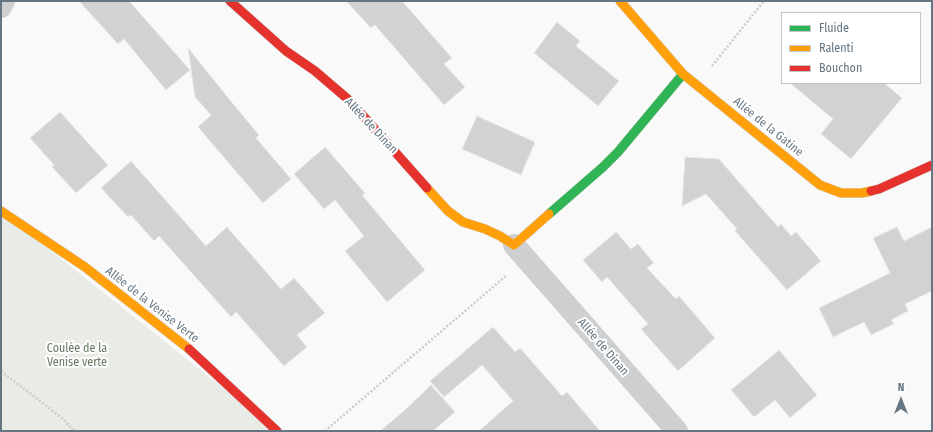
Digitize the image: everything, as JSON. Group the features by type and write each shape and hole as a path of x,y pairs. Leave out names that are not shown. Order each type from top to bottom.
{"street":[{"path":"1,7 4,1"},
{"name":"Allée de Dinan","path":"230,1 286,51 315,71 350,101 448,211 463,222 485,229 500,236 520,252 677,431"},
{"name":"Allée de la Gatine","path":"620,1 683,74 820,185 841,192 871,192 932,165"},
{"path":"520,252 618,152 683,74"},
{"name":"Allée de la Venise Verte","path":"1,211 85,267 182,343 277,431"}],"path":[{"path":"697,84 764,1"},
{"path":"325,431 520,252"},
{"path":"1,371 62,418 74,431"}],"green space":[{"name":"Coulée de la Venise verte","path":"1,211 277,431 1,431"}],"building":[{"path":"79,1 129,1 190,70 166,90 124,39 118,44"},
{"path":"346,1 402,1 452,58 444,64 465,87 444,105 375,25 371,28"},
{"path":"557,22 580,41 576,46 619,81 598,106 534,53"},
{"path":"188,48 259,135 256,138 291,179 263,203 198,127 211,115 195,97"},
{"path":"791,84 885,84 902,98 851,159 821,134 833,119"},
{"path":"60,112 108,165 76,193 52,167 54,165 30,138"},
{"path":"477,116 535,142 521,175 462,149"},
{"path":"325,147 365,193 362,195 425,270 387,302 345,251 364,236 335,200 324,209 294,174"},
{"path":"685,157 719,159 778,227 781,224 791,236 796,232 821,261 787,290 735,231 737,229 706,194 682,206"},
{"path":"131,161 206,246 227,227 281,289 294,278 325,313 297,335 307,347 284,366 236,312 231,317 159,236 154,241 131,215 128,217 101,188"},
{"path":"897,227 904,241 932,227 932,291 905,304 908,311 891,320 894,324 871,335 864,322 833,337 819,308 890,273 873,238"},
{"path":"616,232 631,249 638,244 654,263 647,268 676,299 679,296 715,338 678,371 641,329 648,324 607,277 602,282 583,260"},
{"path":"493,327 515,352 520,348 562,396 567,392 600,431 479,431 513,401 482,365 444,397 430,381"},
{"path":"779,350 817,395 790,418 775,400 754,417 731,390"},
{"path":"431,385 455,412 433,431 380,431 404,411"}],"traffic: fast":[{"path":"549,214 618,152 683,74"}],"traffic: slow":[{"path":"620,1 683,74 820,185 841,193 862,193 871,191"},
{"path":"427,188 448,211 463,222 485,229 514,245 549,214"},
{"path":"1,211 85,267 189,349"}],"traffic: jam":[{"path":"230,1 286,51 315,71 350,101 427,188"},
{"path":"871,191 879,189 932,165"},
{"path":"189,349 277,431"}]}
